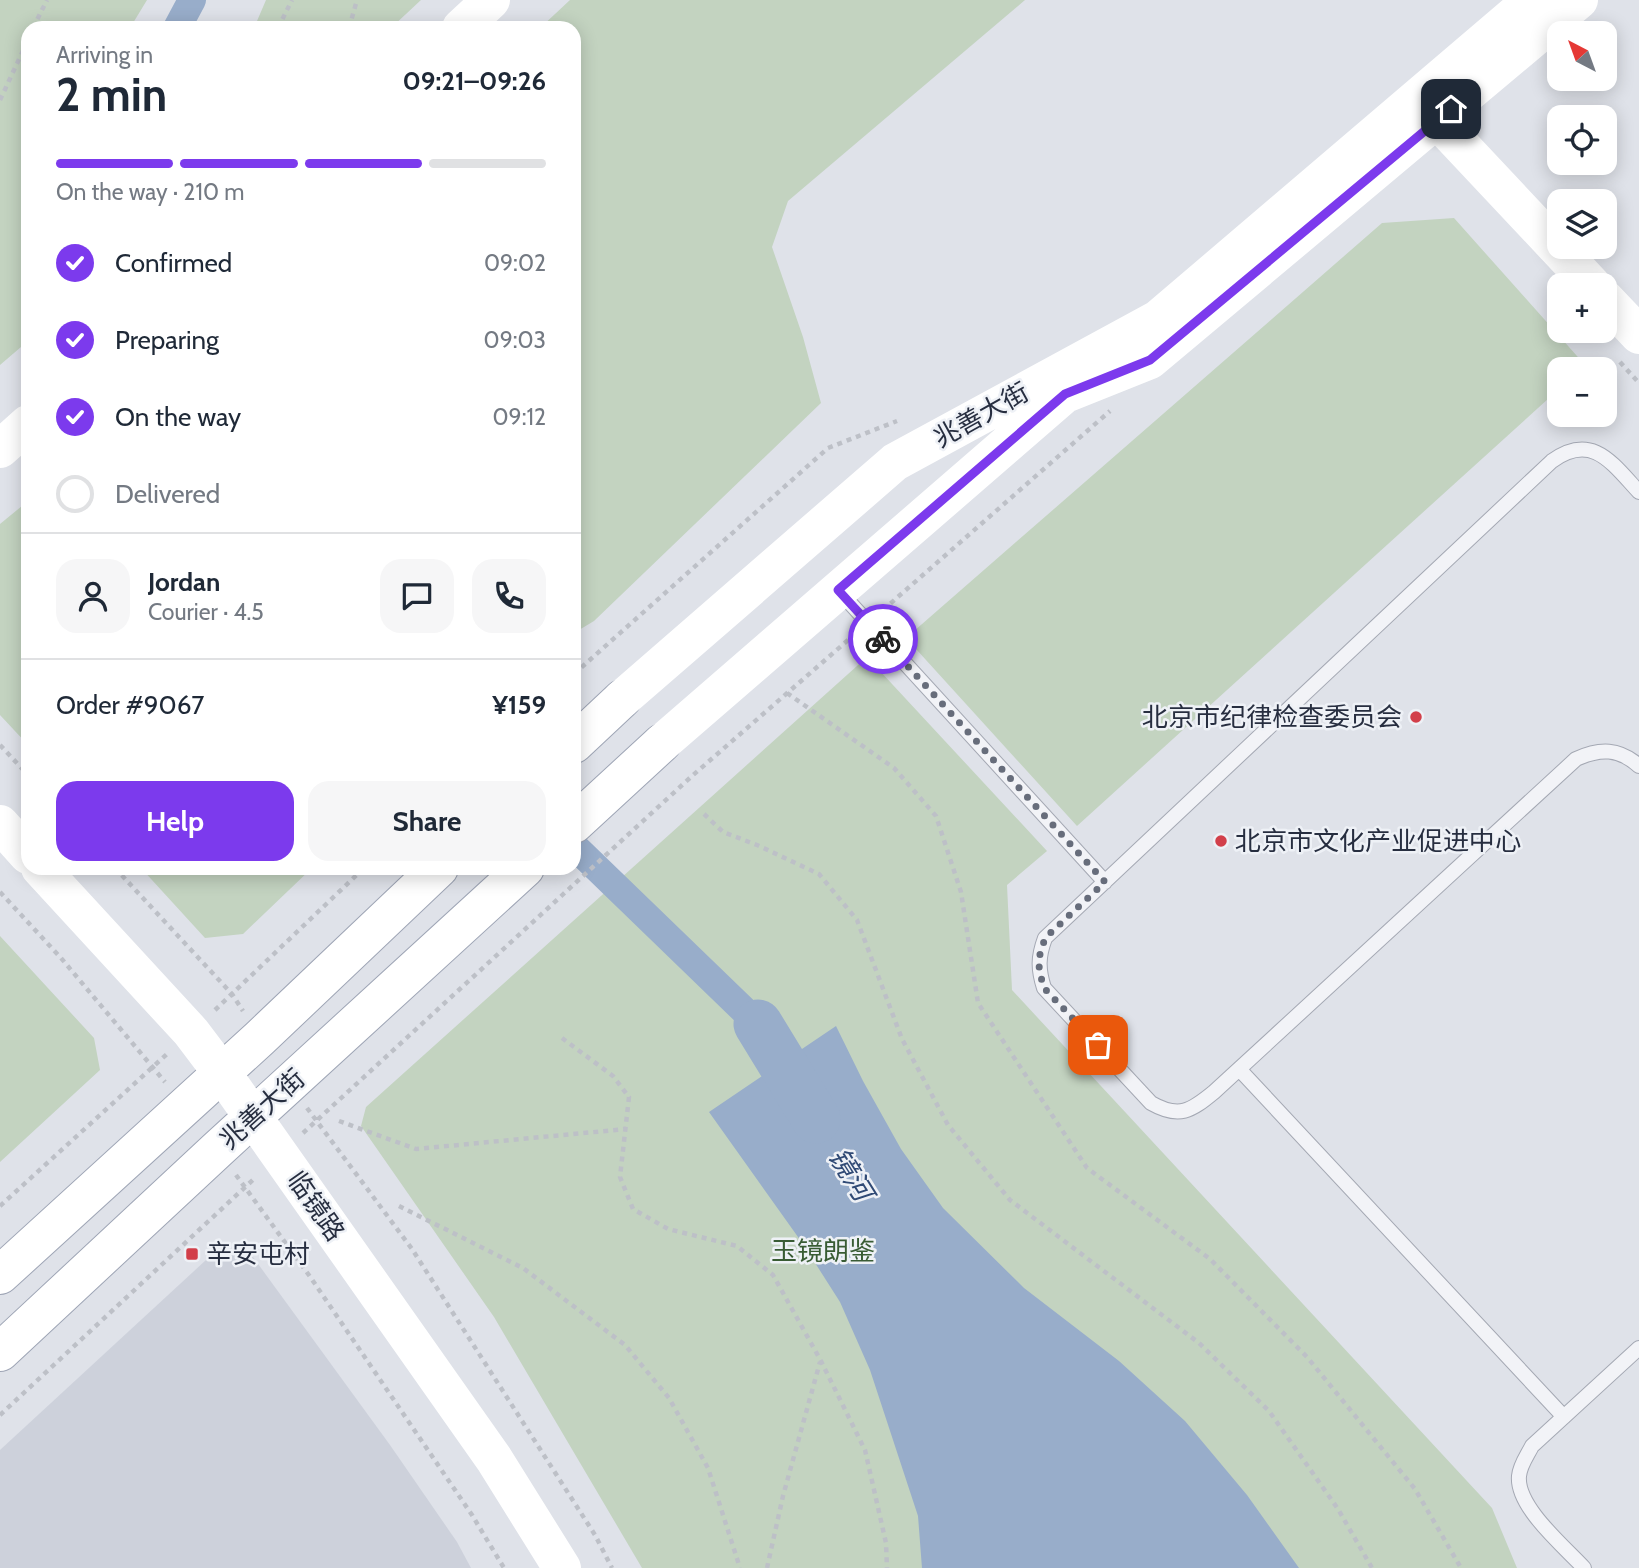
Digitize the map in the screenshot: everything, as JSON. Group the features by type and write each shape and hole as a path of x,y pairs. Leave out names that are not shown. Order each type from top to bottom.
{"main road":[{"path":"468,21 491,0"},
{"name":"兆善大街","path":"581,818 662,743 1065,394 1150,360 1428,110 1532,0"},
{"name":"兆善大街","path":"581,737 895,462 1158,319 1428,110 1579,0"},
{"path":"1428,110 1581,273"},
{"path":"1617,312 1639,335"},
{"path":"0,449 21,430"},
{"path":"0,824 21,847"},
{"name":"临镜路","path":"46,875 191,1032 254,1116 494,1459 562,1568"},
{"name":"兆善大街","path":"0,1275 260,1038 432,875"},
{"name":"兆善大街","path":"0,1352 518,875"}],"lane":[{"path":"1639,492 1615,466 1596,451 1579,447 1558,456 1045,938 1039,970 1044,988 1151,1103 1165,1111 1181,1112 1197,1106 1239,1069 1576,759 1593,751 1612,750 1629,757 1639,766"},
{"path":"838,590 1105,882"},
{"path":"1239,1069 1564,1417"},
{"path":"1584,1568 1531,1511 1522,1495 1519,1478 1522,1463 1532,1446 1639,1348"}],"path":[{"path":"36,21 47,0"},
{"path":"282,21 292,0"},
{"path":"351,21 356,0"},
{"path":"0,100 21,55"},
{"path":"509,943 692,776 1105,418 1113,408"},
{"path":"581,667 587,661"},
{"path":"787,693 894,768 936,816 961,891 978,1003 1087,1168 1210,1259 1307,1357 1415,1489 1461,1568"},
{"path":"0,745 21,768"},
{"path":"705,814 723,832 819,874 857,920 902,1038 948,1125 1010,1200 1199,1343 1269,1411 1338,1509 1372,1568"},
{"path":"122,875 232,994 260,1038"},
{"path":"0,892 61,958 184,1107"},
{"path":"562,1038 613,1076 629,1097 620,1177 633,1209 668,1229 737,1246 773,1275 821,1361 865,1450 886,1543 887,1568"},
{"name":"临镜路","path":"290,1083 412,1249 588,1524 612,1568"},
{"path":"339,1121 416,1149 626,1129"},
{"name":"临镜路","path":"218,1149 311,1278 472,1515 504,1568"},
{"path":"399,1206 523,1268 625,1345 669,1398 708,1468 740,1568"},
{"path":"766,1568 821,1361"}],"shaded area":[{"path":"219,1248 253,1257 390,1445 457,1542 471,1568 0,1568 0,1450"}],"green space":[{"path":"0,0 147,0 134,21 21,21 21,347 0,365"},
{"path":"266,0 421,0 398,21 257,21"},
{"path":"570,0 1025,0 788,201 772,247 803,337 821,403 594,621 581,629 581,21 548,21"},
{"path":"1454,218 1547,322 1547,343 1565,343 1578,357 1547,357 1547,400 1077,826 906,638 1382,223"},
{"path":"21,507 21,738 0,715 0,524"},
{"name":"玉镜朗鉴","path":"867,657 1047,851 1007,885 1012,990 1492,1508 1517,1568 642,1568 494,1317 361,1126 366,1107"},
{"path":"147,875 305,875 243,934 205,938"},
{"path":"0,936 94,1038 100,1070 0,1162"}],"water":[{"path":"836,1026 901,1149 943,1208 1024,1288 1119,1361 1185,1421 1247,1495 1299,1568 922,1568 918,1516 870,1370 840,1302 803,1244 709,1112"}],"waterway":[{"name":"镜河","path":"181,21 192,0"},
{"name":"镜河","path":"581,853 758,1024"},
{"name":"镜河","path":"758,1024 816,1119"}],"way so far":[{"path":"883,639 1105,882 1045,938 1039,970 1044,988 1098,1045"}],"place":[{"name":"北京市纪律检查委员会","path":"1416,717"},
{"name":"北京市文化产业促进中心","path":"1221,841"},
{"name":"辛安屯村","path":"192,1254"}],"route":[{"path":"883,639 838,590 1065,394 1150,360 1451,109"}]}
